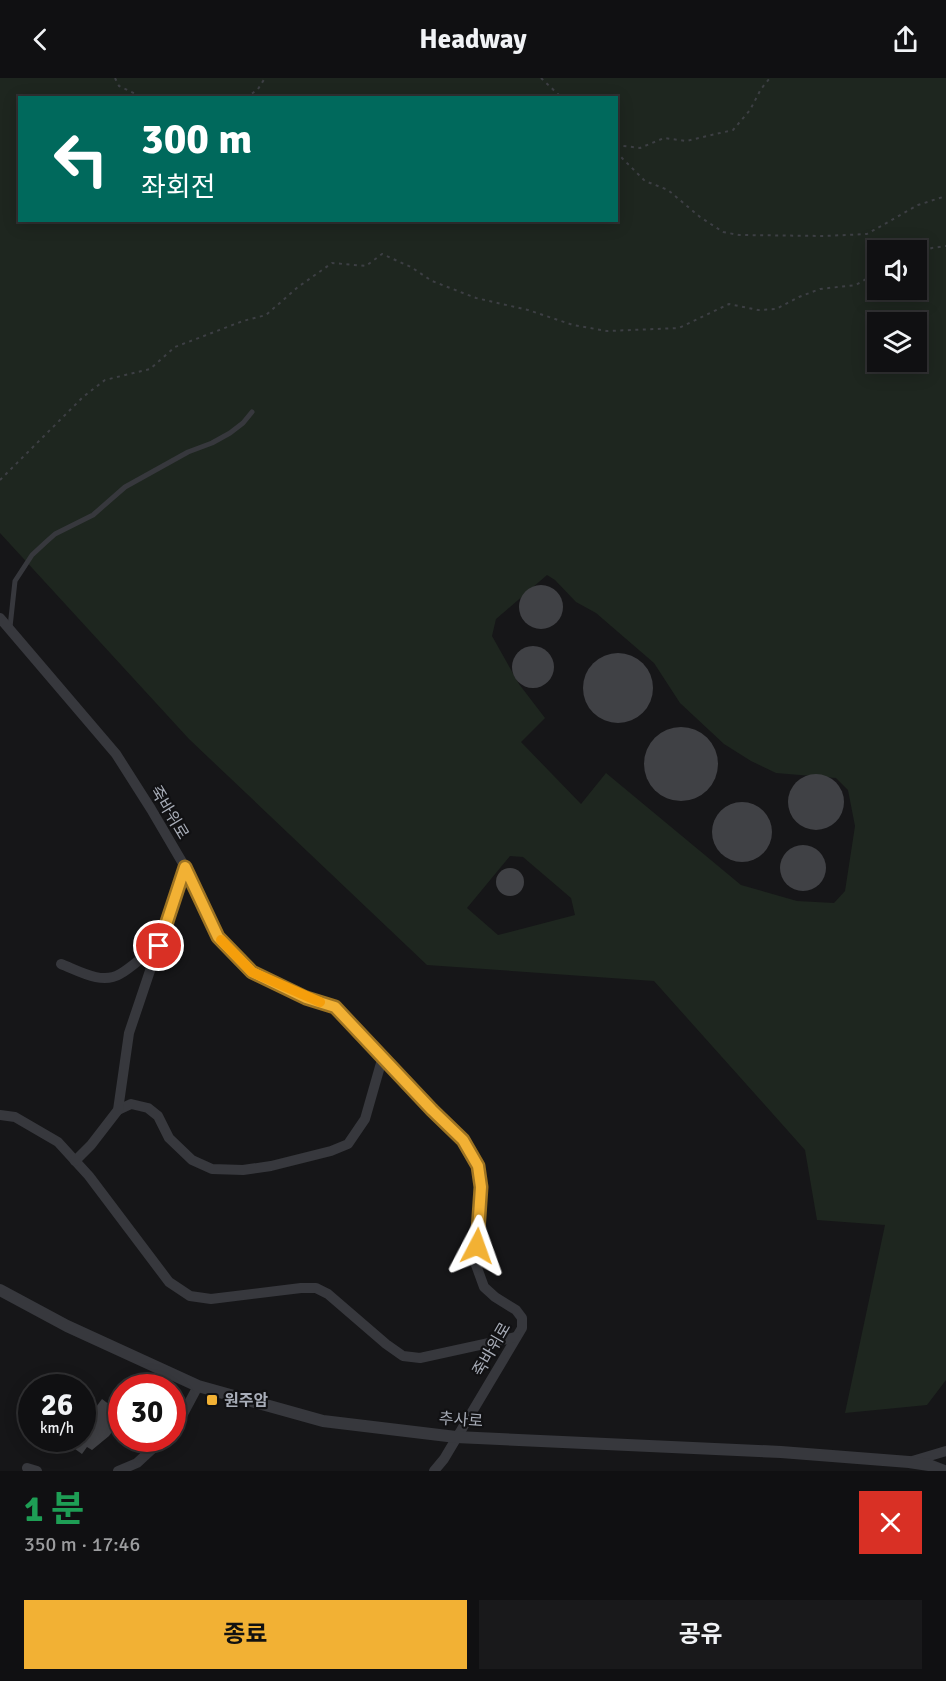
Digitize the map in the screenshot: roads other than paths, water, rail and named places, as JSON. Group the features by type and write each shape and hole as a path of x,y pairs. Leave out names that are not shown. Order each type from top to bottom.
{"street":[{"name":"죽바위로","path":"0,618 116,754 152,808 185,867 218,937 252,972 306,998 335,1007 463,1140 478,1166 481,1187 476,1265 484,1287 516,1310 522,1318 522,1328 434,1471"},
{"path":"118,1110 129,1033 185,867"},
{"path":"61,964 89,976 106,978 119,975 159,946"},
{"path":"75,1161 118,1110 130,1104 148,1108 158,1116 170,1138 192,1160 212,1169 243,1170 271,1166 331,1151 348,1144 365,1119 383,1056"},
{"path":"0,1115 15,1117 58,1142 89,1176 168,1282 190,1296 211,1299 316,1288 328,1294 403,1356 420,1358 516,1337"},
{"name":"추사로","path":"0,1290 67,1326 198,1386 323,1421 456,1437 709,1448 909,1462 929,1465 944,1471"},
{"path":"186,1408 198,1386"},
{"path":"909,1462 946,1451"},
{"path":"118,1471 137,1463 149,1452"}],"lane":[{"path":"9,629 15,581 32,555 46,542 55,534 93,515 125,487 188,452 230,433 252,412"}],"place":[{"name":"원주암","path":"212,1400"}]}
